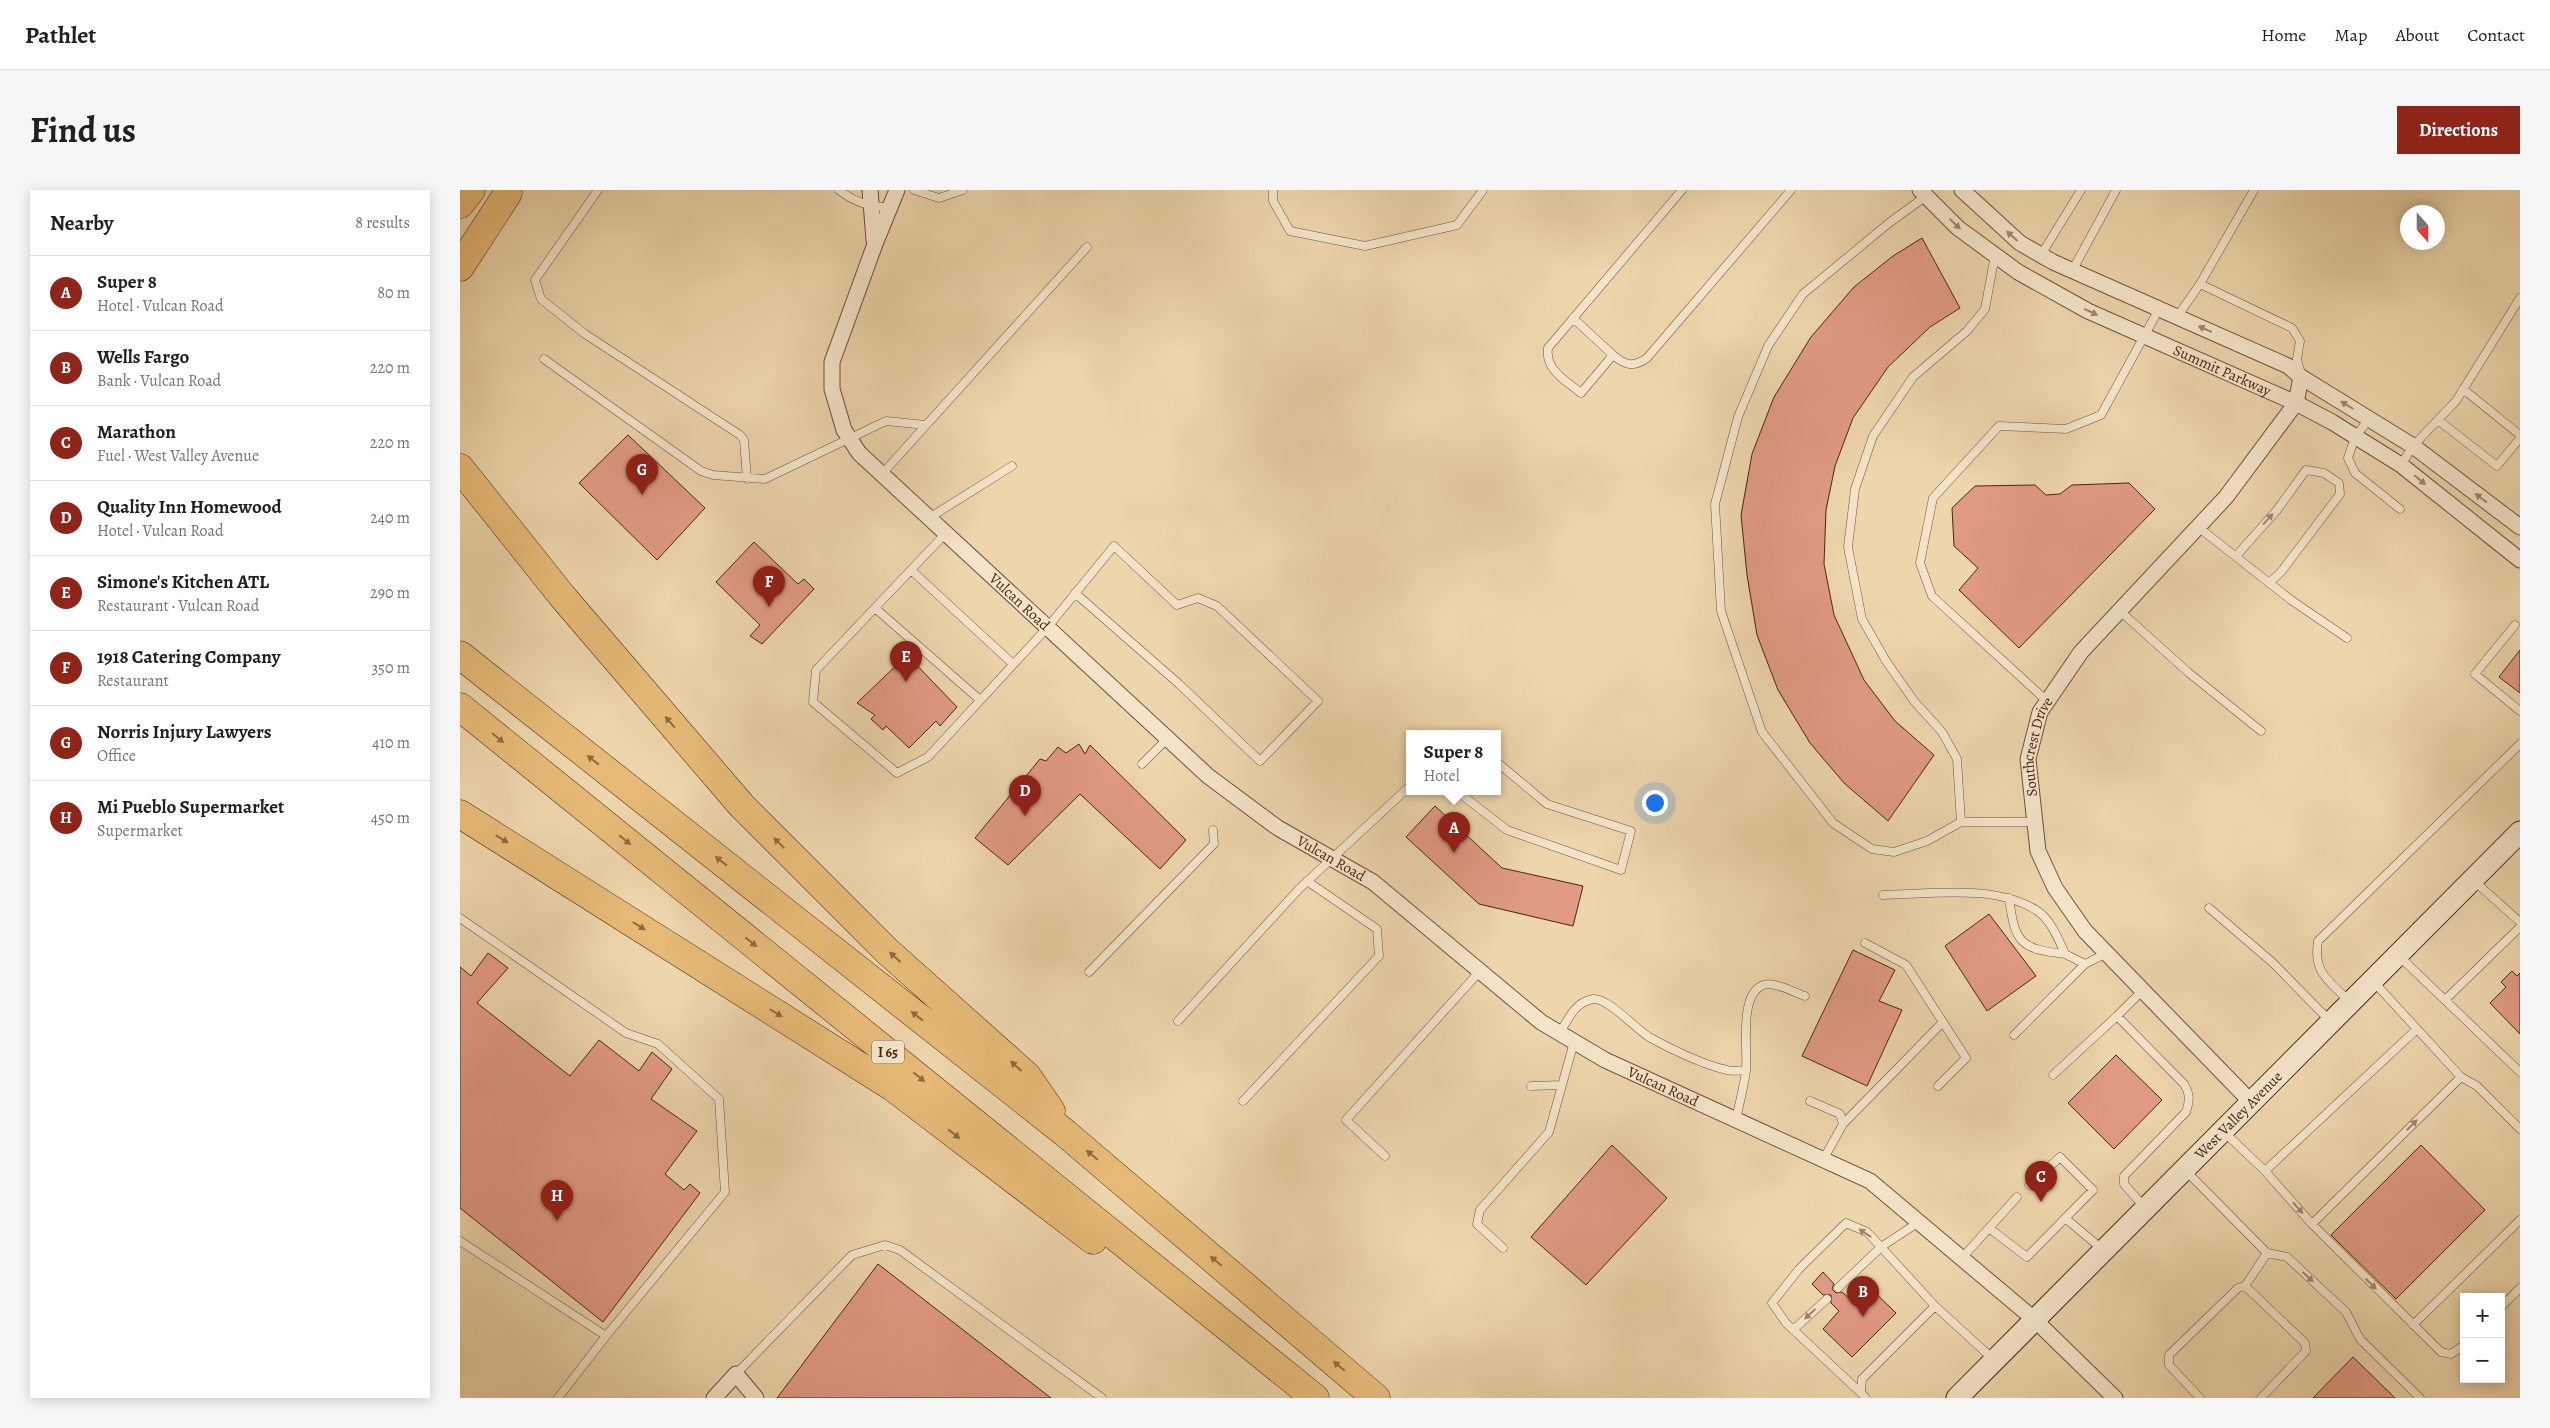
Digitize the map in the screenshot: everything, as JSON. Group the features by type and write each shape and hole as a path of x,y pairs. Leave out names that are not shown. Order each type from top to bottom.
{"highway":[{"path":"460,204 472,190"},
{"path":"460,267 509,192"},
{"path":"460,468 562,596 742,806 888,951 1027,1076 1066,1132"},
{"path":"460,655 1066,1132 1376,1398"},
{"name":"I 65","path":"460,707 1310,1393"},
{"path":"460,814 894,1088 1222,1340 1310,1393"}],"street":[{"name":"Vulcan Road","path":"870,190 875,244"},
{"name":"Vulcan Road","path":"897,190 832,362 832,389 844,430 859,453 1208,776 1278,828 1373,882 1541,1022 1605,1060 1870,1181 2034,1320 2115,1398"},
{"name":"Summit Parkway","path":"1962,190 2020,242 2041,255 2072,271 2288,366 2301,377 2413,446 2520,527"},
{"path":"460,246 509,192"},
{"name":"Summit Parkway","path":"1923,193 1958,228 2018,272 2088,311 2296,403 2401,465 2520,560"},
{"path":"2296,403 2301,377"},
{"name":"Southcrest Drive","path":"2252,1102 2085,931 2055,888 2038,851 2028,759 2040,712 2081,652 2226,497 2296,403"},
{"name":"West Valley Avenue","path":"1957,1398 2520,832"},
{"path":"714,1398 736,1374 756,1398"}],"lane":[{"path":"598,190 535,280 541,299 585,334 740,435 744,440 747,479"},
{"path":"839,190 854,202 890,208"},
{"path":"914,190 939,198 963,190"},
{"path":"1273,190 1273,201 1290,231 1365,246 1457,225 1483,190"},
{"path":"1613,355 1581,393 1551,368 1546,358 1548,348 1572,318 1682,190"},
{"path":"1572,318 1624,363 1632,365 1647,358 1791,190"},
{"path":"2041,255 2081,190"},
{"path":"2072,271 2116,190"},
{"path":"2178,317 2200,284 2254,190"},
{"path":"1923,193 1889,224 1803,294 1768,346 1738,417 1715,504 1721,611 1762,732 1833,823 1872,849 1894,852 1927,841 1961,822 2035,822"},
{"path":"882,474 1087,247"},
{"path":"1961,822 1957,759 1942,732 1914,701 1886,661 1862,619 1848,547 1855,489 1873,436 1913,377 1967,331 1986,309 1995,255"},
{"path":"2200,284 2292,328 2300,341 2297,360 2301,377"},
{"path":"2401,465 2413,446 2456,401 2520,298"},
{"path":"2047,701 1932,596 1920,563 1933,498 1981,443 1999,426 2066,428 2101,415 2159,309"},
{"path":"544,360 701,471 713,476 765,479 850,440 886,421 926,425"},
{"path":"2438,420 2497,466 2520,436 2463,389"},
{"path":"2369,419 2355,437 2348,458 2355,473 2400,509"},
{"path":"929,518 1012,466"},
{"path":"2236,556 2277,510 2306,470 2324,473 2339,483 2340,494 2281,572 2269,583"},
{"path":"2198,527 2269,583 2347,638"},
{"path":"946,533 816,670 813,702 898,773 928,757 1047,628 1075,593 1114,546 1177,605 1198,598 1217,606 1318,701 1260,761 1179,684 1075,593"},
{"path":"910,570 1013,664"},
{"path":"875,608 980,700"},
{"path":"2120,611 2188,673 2261,731"},
{"path":"2516,625 2475,674 2520,711"},
{"path":"1142,764 1167,739"},
{"path":"2351,1002 2323,975 2316,957 2318,941 2520,744"},
{"path":"1462,795 1507,830 1621,870 1631,831 1547,804 1501,766"},
{"path":"1178,1021 1307,881 1406,790"},
{"path":"1089,972 1214,844 1213,830"},
{"path":"2473,880 2520,922"},
{"path":"1243,1101 1379,956 1377,929 1307,881"},
{"path":"1883,895 1994,893 2010,898 2038,910 2058,936 2064,954"},
{"path":"2010,898 2013,926 2028,947 2037,951 2064,954 2085,964"},
{"path":"2208,908 2272,962 2331,1023"},
{"path":"460,918 626,1033 658,1044 719,1099 725,1192 606,1336 558,1398"},
{"path":"2446,1000 2520,927"},
{"path":"1864,943 1906,965 1966,1058 1938,1086"},
{"path":"2014,1035 2085,964 2107,953"},
{"path":"2398,955 2520,1072"},
{"path":"1385,1156 1346,1120 1480,971"},
{"path":"2372,980 2461,1077 2477,1086 2520,1129"},
{"path":"1736,1120 1746,1070 1746,1019 1754,993 1760,986 1770,984 1805,996"},
{"path":"2053,1075 2118,1016 2143,990"},
{"path":"1560,1033 1572,1012 1582,1003 1595,998 1609,1003 1625,1020 1650,1037 1708,1064 1729,1071 1746,1070"},
{"path":"2118,1016 2184,1084 2189,1093 2190,1101 2186,1112 2124,1176 2124,1184 2146,1209"},
{"path":"1823,1160 1843,1124 1943,1022"},
{"path":"2265,1171 2418,1029"},
{"path":"1503,1248 1477,1224 1480,1210 1548,1132 1574,1042"},
{"path":"2312,1224 2461,1077"},
{"path":"1531,1086 1562,1085"},
{"path":"1810,1101 1840,1114 1843,1124"},
{"path":"2223,1132 2265,1171 2312,1224 2413,1325 2446,1354 2452,1354 2460,1348"},
{"path":"1989,1228 2027,1257 2093,1190 2060,1157 2029,1185"},
{"path":"2185,1170 2267,1253 2287,1257 2346,1312 2360,1339 2420,1398"},
{"path":"1962,1258 2016,1197"},
{"path":"2065,1218 2104,1250"},
{"path":"2413,1325 2520,1220"},
{"path":"1838,1288 1881,1247 1919,1222"},
{"path":"1863,1396 1793,1330 1772,1303 1799,1269 1846,1223 1867,1232 1935,1306 1994,1360"},
{"path":"460,1241 606,1336"},
{"path":"736,1374 852,1255 886,1246 900,1250 1102,1398"},
{"path":"2197,1397 2169,1365 2169,1355 2238,1288 2245,1286 2267,1253"},
{"path":"2245,1286 2305,1343 2306,1352 2260,1398"},
{"path":"2505,1303 2520,1288"},
{"path":"1793,1330 1827,1299"},
{"path":"1863,1396 1862,1379 1935,1306"}],"building":[{"path":"1922,238 1960,308 1930,327 1888,367 1853,418 1835,466 1826,510 1824,564 1834,615 1864,680 1895,721 1934,755 1888,821 1844,783 1810,743 1778,690 1757,635 1747,575 1741,515 1752,454 1774,397 1811,337 1854,287 1893,256"},
{"path":"628,435 705,508 657,560 579,483"},
{"path":"2129,483 2155,509 2019,648 1959,590 1978,568 1954,546 1952,508 1975,486 2035,485 2046,495 2060,494 2072,485"},
{"path":"754,542 798,584 804,579 814,589 762,644 750,636 760,625 716,582"},
{"path":"2520,650 2520,693 2499,677"},
{"path":"907,655 957,707 940,726 936,721 909,748 886,726 883,730 871,719 875,715 857,703"},
{"path":"1079,744 1085,754 1090,745 1186,840 1160,869 1080,794 1008,865 975,838 1040,759 1046,761 1058,747 1066,753"},
{"path":"1435,806 1502,868 1583,886 1573,926 1479,904 1406,837"},
{"path":"1989,914 2036,976 1987,1011 1945,946"},
{"path":"1853,950 1895,970 1879,1001 1902,1010 1867,1086 1802,1056"},
{"path":"488,953 508,968 477,1003 570,1076 599,1040 639,1071 652,1052 672,1069 651,1099 697,1131 665,1174 684,1190 690,1184 700,1193 603,1322 460,1208 460,967 471,976"},
{"path":"2512,971 2517,976 2520,973 2520,1034 2490,1003 2506,987 2501,982"},
{"path":"2116,1055 2162,1100 2114,1149 2068,1103"},
{"path":"1612,1145 1667,1198 1586,1285 1531,1237"},
{"path":"2421,1145 2485,1210 2396,1299 2331,1235"},
{"path":"878,1264 1051,1398 777,1398"},
{"path":"1823,1272 1834,1284 1832,1289 1836,1293 1842,1292 1850,1299 1865,1283 1896,1313 1852,1357 1823,1329 1839,1311 1831,1303 1831,1295 1823,1295 1812,1284"},
{"path":"2353,1357 2395,1398 2313,1398"}],"place":[{"name":"Norris Injury Lawyers","path":"642,495"},
{"name":"1918 Catering Company","path":"769,607"},
{"name":"Simone's Kitchen ATL","path":"906,682"},
{"name":"Quality Inn Homewood","path":"1025,816"},
{"name":"Super 8","path":"1454,853"},
{"name":"Marathon","path":"2041,1202"},
{"name":"Mi Pueblo Supermarket","path":"557,1221"},
{"name":"Wells Fargo","path":"1863,1317"}]}
